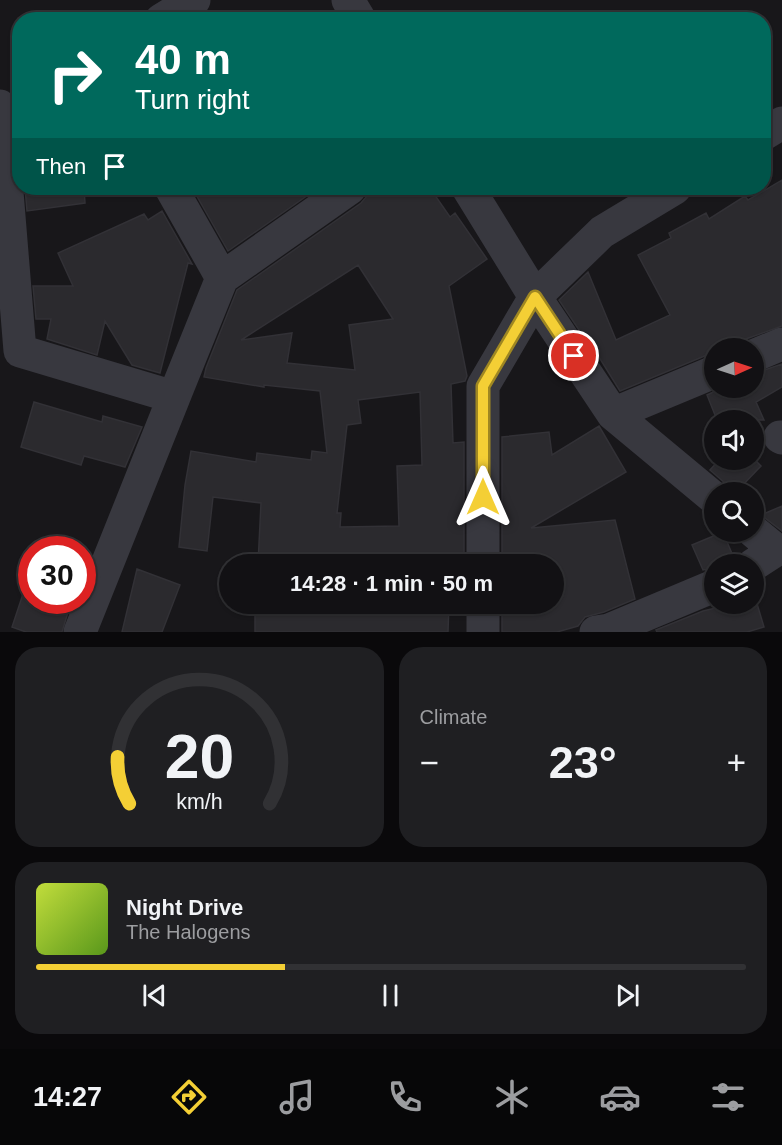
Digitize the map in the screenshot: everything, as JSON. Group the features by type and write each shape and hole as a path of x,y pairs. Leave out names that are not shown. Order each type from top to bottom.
{"street":[{"path":"174,12 194,0"},
{"path":"7,105 20,351 174,397"},
{"path":"175,195 222,278"},
{"path":"80,632 222,278 340,195"},
{"path":"472,195 535,297 614,414 704,490"},
{"path":"483,554 483,386 535,297 602,232 663,195"},
{"path":"764,351 782,344"},
{"path":"614,414 704,376"},
{"path":"764,540 776,550 764,558"},
{"path":"596,632 609,630 704,590"},
{"path":"483,614 483,632"}],"building":[{"path":"782,180 782,326 749,338 704,338 704,356 620,391 589,341 587,342 559,300 588,272 616,340 670,315 638,255 671,238 669,233 706,213 709,219 745,196 748,200 756,195 771,195 771,186"},
{"path":"26,195 84,195 85,203 27,211"},
{"path":"196,195 308,195 228,251"},
{"path":"367,195 435,195 450,217 455,213 487,259 449,286 467,376 465,381 451,384 453,443 464,442 464,554 258,554 261,503 213,497 207,551 179,547 191,451 256,462 257,453 311,460 312,451 327,453 320,391 264,385 264,387 204,377 237,290 361,203","holes":["358,265 393,319 349,325 355,370 287,363 292,333 241,340","420,392 422,465 397,466 399,526 340,527 341,513 337,513 347,425 361,423 358,400"]},
{"path":"162,211 192,264 188,263 160,373 132,365 105,321 97,355 47,339 51,319 36,319 33,286 73,286 58,253 144,214 148,220"},
{"path":"782,364 782,387 764,397 764,370"},
{"path":"708,398 763,398 756,402 760,410 713,410"},
{"path":"34,402 102,422 103,416 142,427 125,467 84,456 81,465 21,447"},
{"path":"599,426 626,472 531,528 615,520 635,599 585,617 578,626 557,632 502,632 502,614 564,614 564,554 502,554 502,437 549,432 552,455"},
{"path":"710,470 757,470 746,482 724,482"},
{"path":"782,506 782,531 764,517 764,514"},
{"path":"704,540 704,542 727,542 732,554 704,554 703,570 692,545"},
{"path":"137,569 180,585 162,632 122,632"},
{"path":"18,609 18,614 67,614 62,632 26,632 12,627"},
{"path":"703,611 704,614 760,614 764,627 747,632 657,632 656,630"},
{"path":"255,614 449,614 448,632 255,632"}],"route":[{"path":"483,497 483,386 535,297 574,356"}]}
